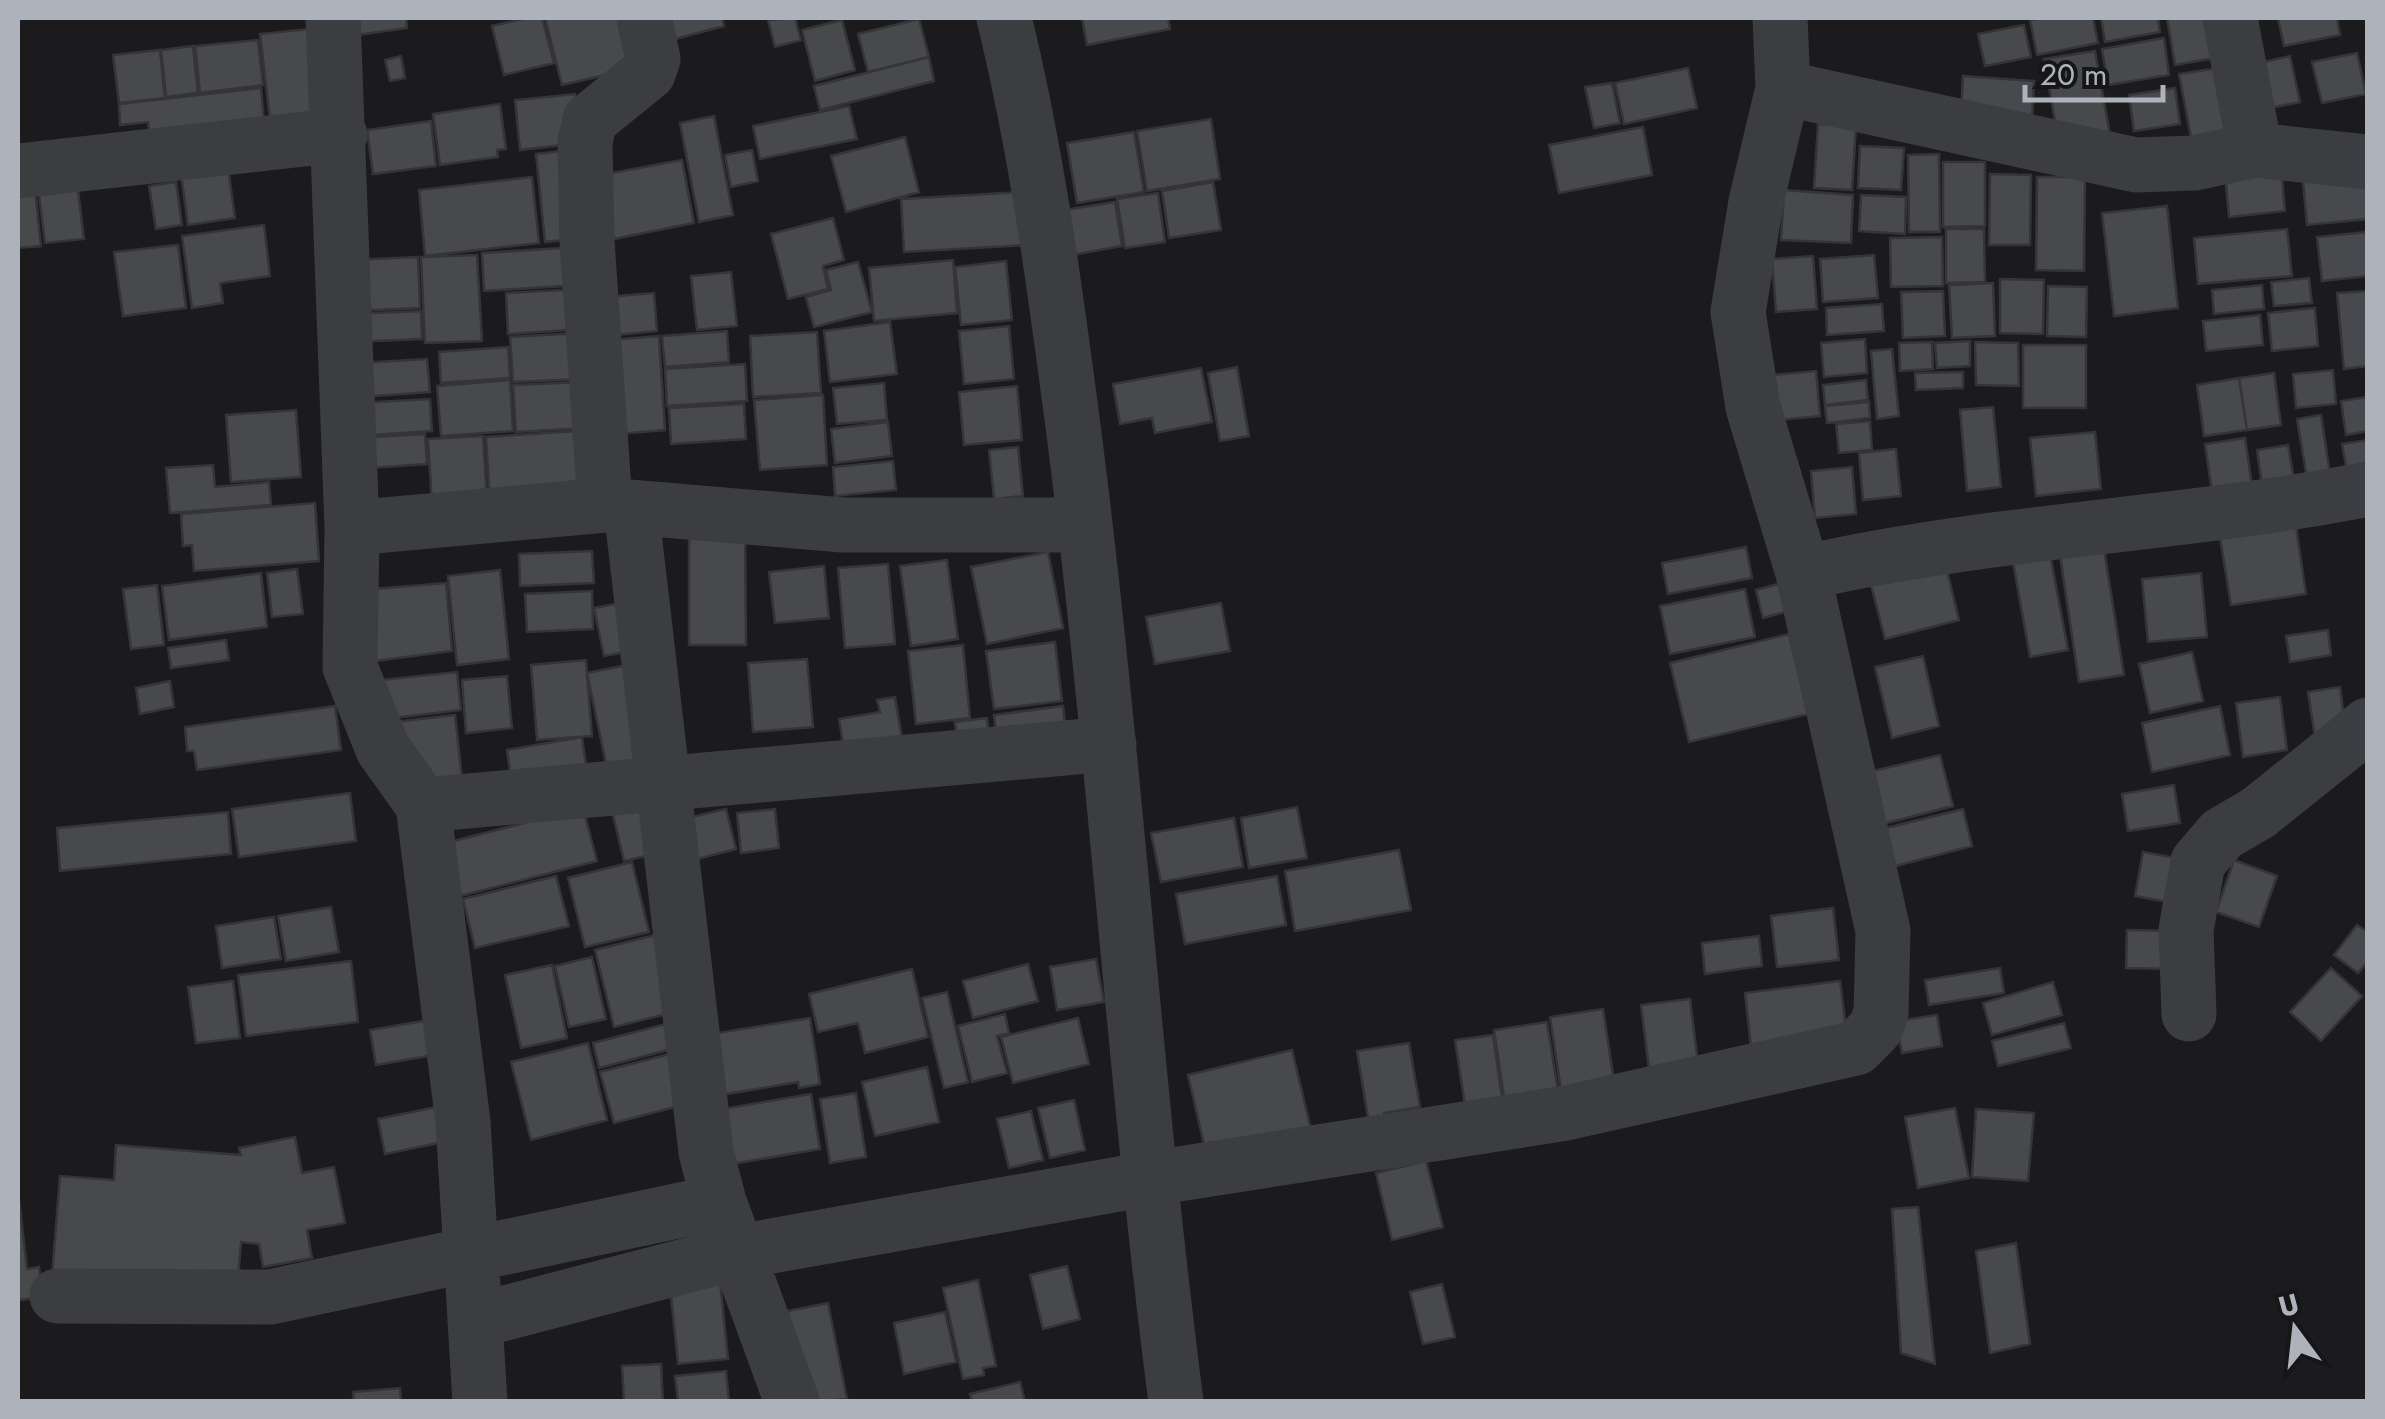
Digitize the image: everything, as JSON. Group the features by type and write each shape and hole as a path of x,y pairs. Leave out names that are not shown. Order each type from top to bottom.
{"street":[{"path":"333,18 352,528 350,667 383,749 423,806 462,1122 480,1402"},
{"path":"644,18 653,59 648,73 590,120 585,142 586,241 618,506 662,782 690,993 697,1098 728,1227 792,1402"},
{"path":"1004,18 1047,229 1086,525 1147,1179 1176,1402"},
{"path":"57,1296 270,1297 470,1252 1147,1179 1566,1113 1856,1048 1869,1036 1882,1013 1883,931 1804,573 1754,406 1738,312 1756,202 1783,88 1780,18"},
{"path":"2230,18 2256,150"},
{"path":"1783,88 2136,165 2194,163 2256,150 2368,162"},
{"path":"18,170 340,134"},
{"path":"1804,573 1896,552 2191,516 2368,489"},
{"path":"352,528 618,506 844,525 1086,525"},
{"path":"2188,1014 2186,930 2198,862 2222,834 2258,813 2368,725"},
{"path":"423,806 1109,744"},
{"path":"475,1320 728,1227"}],"building":[{"path":"348,18 406,18 407,28 350,36"},
{"path":"542,18 554,63 504,75 492,26"},
{"path":"545,18 636,18 648,65 562,85"},
{"path":"662,18 722,18 724,26 668,41"},
{"path":"795,18 801,40 775,47 768,20"},
{"path":"1082,18 1168,18 1170,29 1087,45"},
{"path":"2093,18 2098,43 2037,55 2030,20"},
{"path":"2101,18 2158,18 2160,32 2105,42"},
{"path":"2167,18 2219,18 2226,56 2175,65"},
{"path":"2278,18 2337,18 2340,35 2284,46"},
{"path":"919,19 929,57 868,72 858,34"},
{"path":"842,20 855,70 815,81 802,30"},
{"path":"2024,25 2031,57 1985,66 1978,34"},
{"path":"309,29 319,124 271,129 260,34"},
{"path":"2164,38 2169,75 2108,85 2102,49"},
{"path":"258,40 263,85 200,93 195,46"},
{"path":"193,46 198,93 166,97 161,50"},
{"path":"160,50 165,98 119,103 113,55"},
{"path":"2095,51 2110,135 2059,144 2044,59"},
{"path":"2357,53 2366,94 2322,103 2312,62"},
{"path":"401,56 405,78 390,81 385,60"},
{"path":"2290,56 2300,102 2261,110 2251,65"},
{"path":"929,57 934,81 820,110 814,86"},
{"path":"2231,66 2242,134 2192,143 2179,74"},
{"path":"1688,68 1697,108 1624,124 1615,83"},
{"path":"1963,76 2034,81 2032,118 1961,113"},
{"path":"1612,83 1620,123 1594,128 1585,87"},
{"path":"261,88 265,133 151,146 148,122 120,125 119,104"},
{"path":"2175,88 2180,124 2134,131 2129,95"},
{"path":"575,94 580,143 520,150 515,100"},
{"path":"500,104 506,149 497,150 498,157 440,165 433,114"},
{"path":"849,106 857,139 760,159 753,126"},
{"path":"714,116 733,215 699,222 680,123"},
{"path":"1211,119 1220,179 1147,191 1137,131"},
{"path":"431,121 436,166 373,174 367,130"},
{"path":"1818,124 1856,126 1852,190 1814,188"},
{"path":"1643,127 1652,175 1559,193 1549,145"},
{"path":"1134,132 1144,192 1077,203 1067,143"},
{"path":"905,137 919,192 846,212 831,156"},
{"path":"1860,146 1904,148 1901,190 1858,188"},
{"path":"571,150 581,238 545,242 536,154"},
{"path":"752,150 758,181 731,187 725,155"},
{"path":"1939,154 1940,232 1909,232 1908,155"},
{"path":"682,160 694,223 614,239 601,175"},
{"path":"1943,162 1985,162 1985,226 1943,227"},
{"path":"228,167 235,218 188,225 181,174"},
{"path":"2281,167 2285,211 2229,217 2225,173"},
{"path":"1990,174 2031,175 2030,245 1989,245"},
{"path":"2368,175 2368,219 2307,225 2303,182"},
{"path":"532,177 539,243 425,256 419,190"},
{"path":"2037,177 2085,177 2084,271 2036,270"},
{"path":"176,182 182,225 156,229 149,186"},
{"path":"1213,182 1221,230 1169,238 1162,191"},
{"path":"35,189 41,246 18,248 18,191"},
{"path":"78,190 84,239 45,243 39,195"},
{"path":"1784,190 1853,195 1851,243 1781,240"},
{"path":"1022,192 1025,245 904,252 901,199"},
{"path":"1158,193 1165,242 1125,248 1117,199"},
{"path":"1861,195 1906,197 1905,234 1859,231"},
{"path":"1115,202 1122,246 1072,255 1064,210"},
{"path":"2167,206 2178,308 2114,316 2102,213"},
{"path":"833,218 844,260 823,266 828,289 788,299 771,234"},
{"path":"264,225 270,276 220,283 223,303 192,308 182,236"},
{"path":"1946,229 1984,229 1985,282 1946,283"},
{"path":"2287,229 2292,276 2198,284 2194,238"},
{"path":"2368,232 2368,276 2322,281 2317,237"},
{"path":"1942,237 1943,286 1891,287 1890,238"},
{"path":"178,245 186,308 123,316 114,252"},
{"path":"578,247 580,285 484,291 482,253"},
{"path":"477,255 482,341 425,343 421,257"},
{"path":"1874,255 1878,298 1823,302 1820,259"},
{"path":"1813,256 1817,309 1776,312 1772,259"},
{"path":"418,257 420,308 354,311 352,260"},
{"path":"953,260 957,313 874,321 869,268"},
{"path":"1006,261 1012,320 961,325 955,267"},
{"path":"858,262 872,312 814,327 806,297 831,290 826,270"},
{"path":"731,272 737,326 697,330 691,276"},
{"path":"2309,278 2312,303 2274,306 2271,282"},
{"path":"2000,279 2044,280 2043,334 2000,333"},
{"path":"1993,283 1995,336 1952,338 1949,285"},
{"path":"2262,285 2264,309 2214,314 2212,290"},
{"path":"2048,286 2087,287 2086,337 2047,336"},
{"path":"579,289 581,329 508,334 506,293"},
{"path":"1943,291 1945,336 1903,338 1901,292"},
{"path":"2368,291 2368,366 2344,369 2337,293"},
{"path":"654,293 657,331 607,336 605,297"},
{"path":"1882,304 1884,331 1827,335 1826,308"},
{"path":"2315,308 2318,346 2272,351 2268,313"},
{"path":"421,311 422,339 352,342 351,314"},
{"path":"2260,315 2263,345 2206,351 2203,321"},
{"path":"890,322 897,374 830,382 824,331"},
{"path":"1009,326 1014,379 964,384 959,331"},
{"path":"727,331 729,362 665,367 662,336"},
{"path":"817,332 821,393 753,397 750,336"},
{"path":"581,333 583,379 513,382 510,337"},
{"path":"659,336 665,430 618,434 611,340"},
{"path":"1865,339 1867,373 1824,377 1821,343"},
{"path":"1970,341 1970,366 1937,368 1935,343"},
{"path":"1932,342 1933,369 1900,371 1899,343"},
{"path":"1975,342 2018,343 2019,386 1976,385"},
{"path":"2023,345 2086,345 2086,408 2023,408"},
{"path":"508,347 510,378 441,383 439,352"},
{"path":"1892,349 1899,416 1877,419 1871,351"},
{"path":"427,359 430,392 361,397 359,363"},
{"path":"745,364 747,401 667,406 665,369"},
{"path":"1237,367 1249,436 1220,441 1208,373"},
{"path":"1201,368 1212,422 1155,433 1152,418 1120,424 1113,384"},
{"path":"2333,370 2336,404 2296,408 2293,374"},
{"path":"1816,371 1820,416 1777,420 1772,375"},
{"path":"1963,372 1963,388 1916,390 1915,373"},
{"path":"2274,373 2281,425 2247,430 2239,378"},
{"path":"2239,378 2247,430 2204,436 2197,385"},
{"path":"510,380 513,431 441,436 437,386"},
{"path":"1866,380 1868,400 1825,405 1823,385"},
{"path":"584,382 586,428 516,432 513,385"},
{"path":"884,383 887,420 837,424 833,388"},
{"path":"1017,386 1022,440 964,445 959,392"},
{"path":"823,395 827,465 760,470 754,400"},
{"path":"2368,397 2368,431 2346,435 2341,401"},
{"path":"430,399 432,431 358,436 357,403"},
{"path":"1869,402 1870,418 1827,423 1825,406"},
{"path":"744,404 746,439 671,444 669,408"},
{"path":"1993,407 2001,487 1967,491 1960,410"},
{"path":"296,410 301,477 231,482 226,415"},
{"path":"2321,415 2330,474 2307,478 2297,419"},
{"path":"1870,421 1872,450 1839,453 1836,424"},
{"path":"888,422 892,456 835,463 831,429"},
{"path":"593,430 598,504 490,503 486,437"},
{"path":"2095,432 2101,489 2036,496 2030,438"},
{"path":"425,434 427,464 357,469 356,438"},
{"path":"483,436 487,500 432,504 428,439"},
{"path":"2245,438 2252,486 2212,492 2205,444"},
{"path":"2368,440 2368,468 2347,471 2342,444"},
{"path":"2288,445 2294,480 2262,485 2257,450"},
{"path":"1018,447 1023,496 994,499 989,450"},
{"path":"1896,449 1901,496 1863,500 1859,453"},
{"path":"893,461 896,490 835,496 833,467"},
{"path":"213,465 215,487 269,482 271,505 170,513 166,468"},
{"path":"1852,467 1856,514 1815,518 1811,471"},
{"path":"315,503 319,561 194,571 192,545 183,546 181,514"},
{"path":"2294,513 2306,594 2231,605 2218,525"},
{"path":"689,529 745,529 746,645 689,645"},
{"path":"1746,547 1752,578 1668,594 1662,563"},
{"path":"2104,549 2124,675 2079,682 2060,556"},
{"path":"592,551 594,583 520,586 519,554"},
{"path":"1048,552 1063,628 987,644 971,567"},
{"path":"2050,554 2068,650 2030,657 2013,562"},
{"path":"947,560 958,639 911,646 900,566"},
{"path":"888,564 895,644 845,648 838,568"},
{"path":"824,566 829,618 775,623 769,572"},
{"path":"1946,566 1959,620 1885,639 1871,585"},
{"path":"297,569 303,614 272,617 267,573"},
{"path":"500,570 509,659 457,665 448,576"},
{"path":"261,573 267,627 169,640 162,586"},
{"path":"2201,573 2207,637 2148,642 2142,579"},
{"path":"1792,580 1800,608 1763,618 1756,590"},
{"path":"446,583 452,651 367,662 361,590"},
{"path":"157,585 164,645 131,649 123,589"},
{"path":"1745,589 1755,637 1670,654 1660,606"},
{"path":"592,591 593,629 527,632 525,594"},
{"path":"626,602 636,650 604,656 594,608"},
{"path":"1221,603 1230,651 1155,664 1146,617"},
{"path":"2328,630 2331,655 2290,662 2286,636"},
{"path":"1789,634 1808,714 1689,742 1670,663"},
{"path":"226,640 229,660 171,668 168,648"},
{"path":"1055,642 1062,701 994,709 986,651"},
{"path":"963,645 970,718 916,724 908,651"},
{"path":"2192,652 2203,701 2150,713 2139,664"},
{"path":"1923,656 1939,726 1892,738 1875,667"},
{"path":"807,659 813,727 753,732 748,663"},
{"path":"586,660 592,736 537,740 531,665"},
{"path":"632,664 654,769 609,778 587,673"},
{"path":"457,672 461,710 385,719 381,680"},
{"path":"507,676 512,728 466,733 462,680"},
{"path":"170,681 174,707 140,714 136,688"},
{"path":"2340,687 2346,732 2315,737 2308,692"},
{"path":"895,697 902,739 844,749 839,719 880,712 877,700"},
{"path":"2280,697 2287,750 2243,757 2236,703"},
{"path":"335,706 341,750 197,770 194,751 187,751 185,727"},
{"path":"1063,706 1066,734 997,743 994,715"},
{"path":"2220,706 2230,755 2152,772 2142,723"},
{"path":"455,715 464,796 409,784 394,722"},
{"path":"987,718 990,743 958,747 955,722"},
{"path":"582,737 587,773 512,785 507,750"},
{"path":"1940,755 1953,806 1883,824 1869,772"},
{"path":"2174,785 2180,823 2128,831 2122,794"},
{"path":"350,793 356,841 239,857 232,809"},
{"path":"649,793 663,852 624,861 610,802"},
{"path":"1297,807 1307,858 1249,868 1241,818"},
{"path":"583,808 597,861 460,896 446,843"},
{"path":"726,809 736,849 686,862 675,821"},
{"path":"775,809 779,848 741,853 737,813"},
{"path":"1963,809 1972,846 1892,867 1882,829"},
{"path":"228,812 231,854 60,871 57,828"},
{"path":"1234,818 1243,867 1161,882 1151,833"},
{"path":"1399,850 1411,910 1295,931 1285,871"},
{"path":"2143,852 2187,860 2179,904 2135,896"},
{"path":"2234,860 2277,876 2259,927 2216,912"},
{"path":"632,862 649,932 585,947 568,878"},
{"path":"556,876 569,926 475,948 463,899"},
{"path":"1277,876 1286,925 1185,944 1176,894"},
{"path":"331,907 339,952 286,961 278,916"},
{"path":"1833,908 1839,960 1777,967 1771,916"},
{"path":"274,917 281,959 222,968 216,926"},
{"path":"2357,925 2368,932 2368,961 2358,973 2334,955"},
{"path":"2127,930 2177,931 2176,969 2126,968"},
{"path":"663,933 683,1010 614,1027 595,950"},
{"path":"1759,936 1762,966 1705,974 1702,943"},
{"path":"592,957 606,1019 569,1027 555,966"},
{"path":"1096,959 1104,1002 1057,1010 1050,967"},
{"path":"351,961 358,1022 246,1036 238,975"},
{"path":"1028,964 1038,1001 973,1018 963,981"},
{"path":"552,965 567,1038 521,1048 505,975"},
{"path":"2000,968 2004,993 1929,1005 1925,980"},
{"path":"2331,968 2362,996 2321,1041 2290,1012"},
{"path":"912,969 928,1037 865,1053 858,1023 818,1032 809,994"},
{"path":"233,981 240,1038 196,1043 188,987"},
{"path":"1840,981 1848,1044 1752,1056 1745,993"},
{"path":"2053,982 2062,1015 1992,1035 1983,1003"},
{"path":"947,992 968,1082 944,1088 922,998"},
{"path":"1690,999 1698,1063 1649,1069 1641,1005"},
{"path":"1603,1009 1617,1101 1564,1110 1550,1017"},
{"path":"1005,1014 1009,1033 997,1036 1007,1073 972,1082 958,1026"},
{"path":"1937,1015 1942,1046 1902,1053 1896,1021"},
{"path":"810,1018 820,1084 799,1088 798,1082 709,1097 699,1036"},
{"path":"1078,1018 1089,1064 1013,1083 1001,1037"},
{"path":"685,1019 691,1044 599,1068 593,1043"},
{"path":"429,1020 434,1055 376,1065 370,1030"},
{"path":"1547,1022 1561,1110 1507,1118 1494,1030"},
{"path":"2064,1023 2071,1048 1998,1066 1992,1041"},
{"path":"1493,1035 1505,1118 1468,1125 1455,1040"},
{"path":"588,1043 607,1120 531,1140 511,1062"},
{"path":"1409,1043 1420,1107 1384,1113 1388,1133 1371,1136 1357,1051"},
{"path":"1292,1050 1313,1138 1208,1162 1188,1075"},
{"path":"681,1051 694,1102 614,1123 600,1072"},
{"path":"927,1067 939,1122 875,1136 862,1082"},
{"path":"856,1093 866,1157 830,1163 820,1099"},
{"path":"811,1094 820,1149 726,1165 717,1110"},
{"path":"1074,1100 1085,1150 1050,1158 1038,1108"},
{"path":"446,1105 453,1140 385,1154 378,1119"},
{"path":"1955,1108 1969,1178 1918,1188 1905,1117"},
{"path":"1976,1109 2034,1113 2028,1181 1972,1177"},
{"path":"1031,1111 1043,1160 1009,1168 997,1119"},
{"path":"295,1137 302,1173 334,1167 345,1223 307,1230 312,1258 263,1267 259,1244 241,1242 237,1291 51,1288 60,1176 114,1180 116,1145 241,1155 239,1148"},
{"path":"1426,1161 1443,1227 1392,1240 1376,1173"},
{"path":"18,1191 27,1269 39,1267 43,1297 18,1300"},
{"path":"1918,1207 1935,1364 1901,1353 1892,1209"},
{"path":"2016,1243 2030,1344 1990,1353 1976,1251"},
{"path":"1067,1266 1080,1319 1043,1329 1030,1275"},
{"path":"719,1271 728,1359 678,1364 669,1276"},
{"path":"978,1280 996,1366 983,1368 984,1375 963,1379 943,1288"},
{"path":"1442,1284 1455,1337 1423,1344 1410,1292"},
{"path":"828,1303 847,1399 806,1402 788,1311"},
{"path":"945,1312 956,1362 904,1374 894,1323"},
{"path":"661,1364 663,1402 624,1402 622,1366"},
{"path":"726,1371 729,1402 678,1402 675,1376"},
{"path":"1020,1382 1025,1402 972,1402 970,1394"},
{"path":"400,1388 401,1402 354,1402 353,1392"}]}
